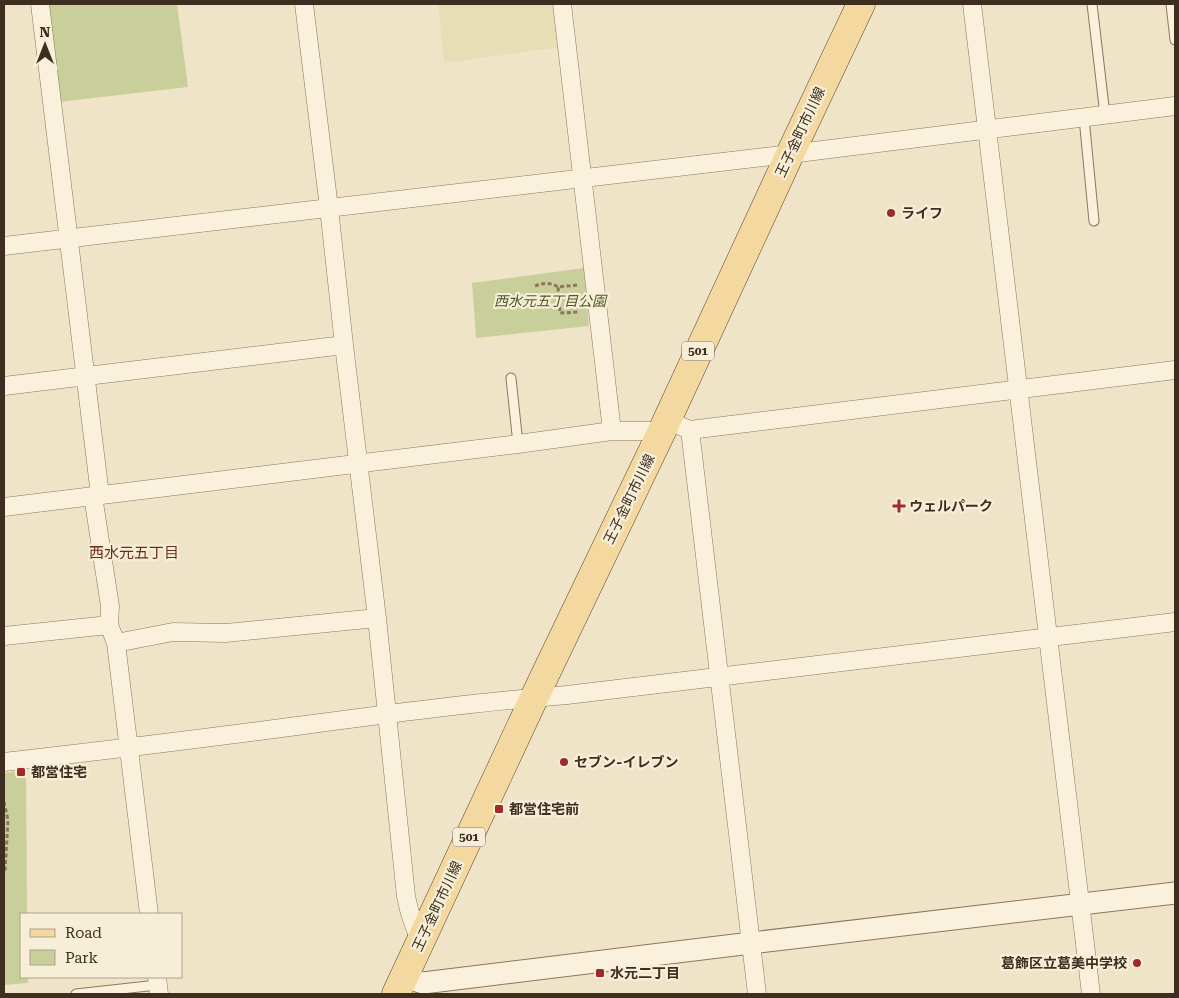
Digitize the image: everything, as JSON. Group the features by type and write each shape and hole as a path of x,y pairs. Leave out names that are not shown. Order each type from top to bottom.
{"main road":[{"name":"王子金町市川線","path":"412,987 422,940 534,698 673,427 790,154 861,4"}],"street":[{"path":"40,4 86,376 96,496 110,606 109,625 116,643 149,913"},
{"path":"304,4 388,714 406,896 410,917 422,940"},
{"path":"562,4 612,431"},
{"path":"972,4 1091,994"},
{"path":"4,246 790,154 1175,106"},
{"path":"4,386 344,345"},
{"path":"4,507 612,431 673,427 1175,370"},
{"path":"673,427 720,677 757,994"},
{"path":"116,643 173,632 226,633 377,618"},
{"path":"4,762 129,748 388,714 567,695 1175,622"},
{"path":"4,636 109,625"},
{"path":"412,987 751,943 1175,893"}],"lane":[{"path":"1092,4 1105,115"},
{"path":"1171,4 1175,40"},
{"path":"1084,118 1094,221"},
{"path":"511,378 518,444"},
{"path":"76,994 158,985"}],"path":[{"path":"535,286 543,282 558,287 595,283"},
{"path":"558,287 560,313 597,310"},
{"path":"4,802 8,820 4,872"}],"shaded area":[{"path":"438,4 556,4 562,47 444,63"}],"green space":[{"path":"48,4 177,4 188,87 59,102"},
{"name":"西水元五丁目公園","path":"584,268 589,326 476,338 472,283"},
{"path":"26,770 27,913 20,913 20,978 28,978 28,983 4,985 4,773"}],"place":[{"name":"ライフ","path":"891,213"},
{"name":"ウェルパーク","path":"899,506"},
{"name":"セブン-イレブン","path":"564,762"},
{"name":"都営住宅","path":"21,772"},
{"name":"都営住宅前","path":"499,809"},
{"name":"葛飾区立葛美中学校","path":"1137,963"},
{"name":"水元二丁目","path":"600,973"}],"district":[{"name":"西水元五丁目","path":"134,553"}]}
